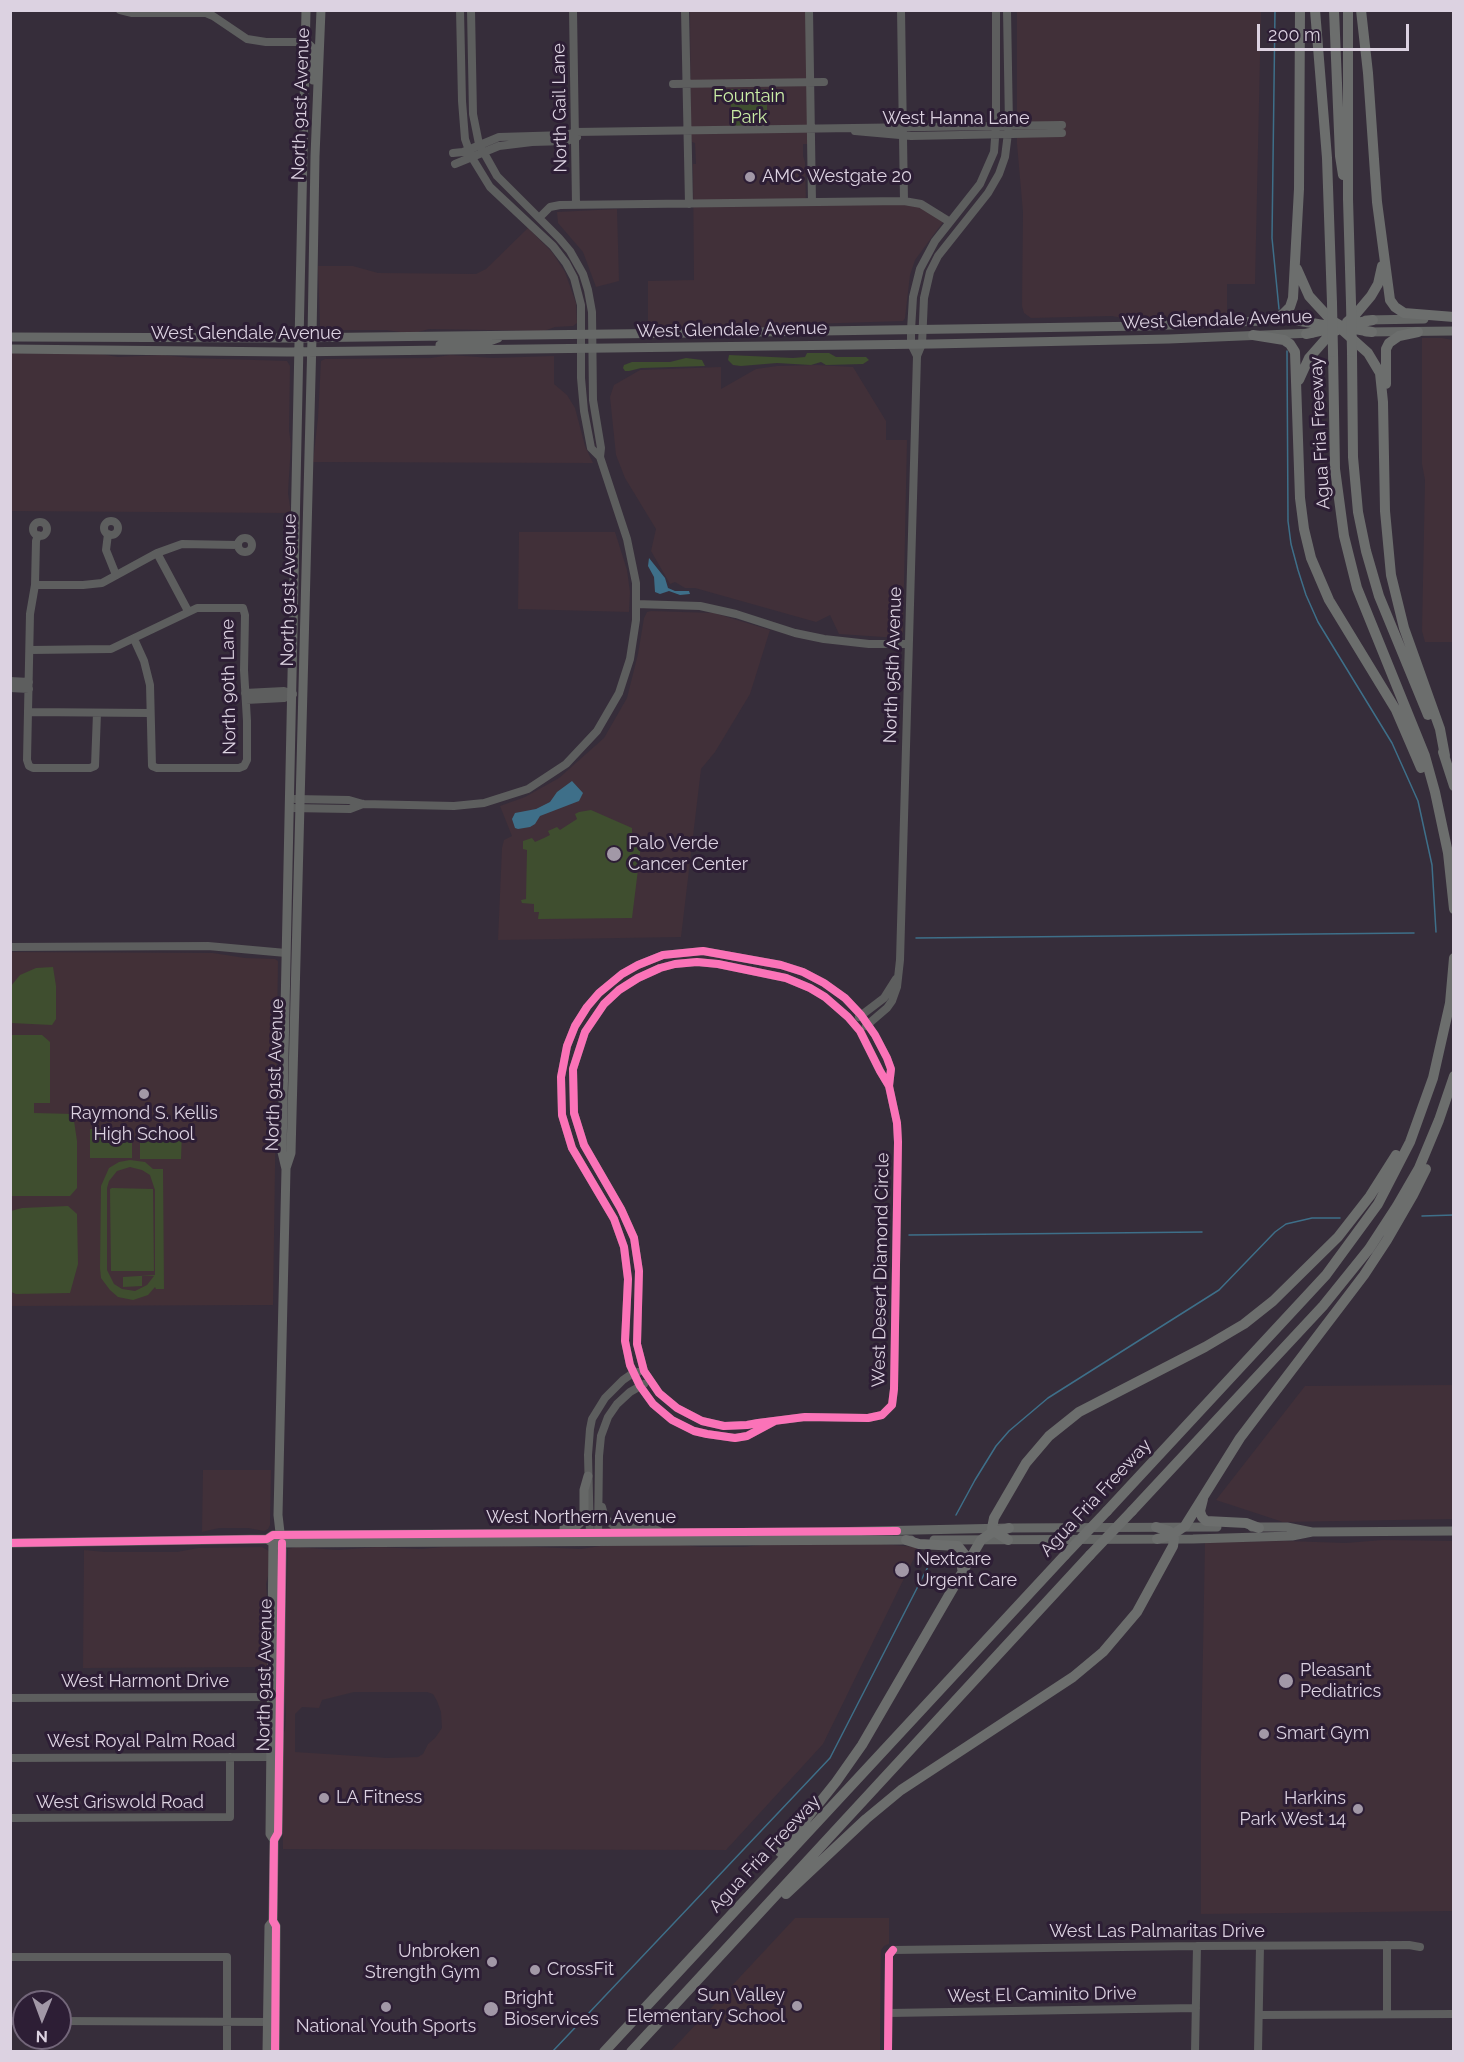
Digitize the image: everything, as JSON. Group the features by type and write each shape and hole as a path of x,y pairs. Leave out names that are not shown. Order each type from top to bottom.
{"highway":[{"path":"1252,321 1278,317 1290,307 1293,298 1299,189 1300,10"},
{"name":"Agua Fria Freeway","path":"1316,10 1329,189 1335,462 1342,526 1361,598 1425,756 1444,833 1454,909"},
{"path":"1328,10 1333,141 1329,189"},
{"path":"1334,10 1340,156 1348,199"},
{"name":"Agua Fria Freeway","path":"1348,10 1348,199 1353,457 1358,512 1379,596 1445,756 1454,786"},
{"path":"1361,10 1382,247 1389,294 1395,307 1404,313 1454,318"},
{"path":"1298,394 1299,380 1314,351 1367,302 1378,284 1382,266 1382,247"},
{"path":"1296,266 1305,291 1322,312 1364,348 1373,359 1381,380 1384,512 1391,575 1411,649 1440,729 1445,756"},
{"path":"1295,320 1372,332"},
{"path":"1306,334 1373,320"},
{"path":"1383,402 1386,391 1387,345 1399,336 1418,332"},
{"path":"1253,334 1284,340 1293,348 1296,358 1298,394 1302,514 1314,568 1329,600 1396,710 1418,758 1444,833"},
{"name":"Agua Fria Freeway","path":"604,2052 1338,1259 1378,1204 1410,1142 1426,1100 1445,1029 1454,958"},
{"name":"Agua Fria Freeway","path":"631,2052 1323,1306 1358,1264 1398,1206 1419,1168 1454,1076"},
{"path":"743,1931 765,1915 811,1870 901,1790 1093,1662 1119,1635 1137,1612 1169,1554 1173,1537 1185,1526 1240,1437 1364,1275 1387,1240 1413,1195 1437,1144 1454,1099"},
{"path":"993,1530 994,1518 1026,1463 1049,1436 1064,1423 1108,1396 1192,1355 1227,1334 1273,1301 1305,1271 1338,1238 1370,1196 1401,1146 1415,1114 1426,1100"},
{"path":"1204,1496 1200,1511 1206,1521 1246,1523 1259,1528"},
{"path":"1156,1527 1166,1530 1173,1537"},
{"path":"730,1916 744,1895 794,1836 851,1762 981,1540 993,1530 1009,1528"},
{"path":"993,1530 1008,1540"},
{"path":"1157,1539 1173,1537"},
{"path":"906,1540 918,1544 954,1545 962,1549 965,1560 960,1575"}],"main road":[{"name":"North 91st Avenue","path":"288,1095 295,1006 293,694 297,352 306,10"},
{"name":"North 91st Avenue","path":"267,2052 271,2022 276,1926 273,1921 274,1840 278,1833 279,1796 273,1614 286,1169 291,1153 286,953 302,726 321,10"},
{"path":"306,42 313,49 313,76 318,100"},
{"path":"302,202 308,207 308,238 313,254"},
{"path":"1373,320 1454,318"},
{"name":"West Glendale Avenue","path":"10,337 312,338 587,335 1147,326 1295,320"},
{"path":"1372,332 1454,331"},
{"name":"West Glendale Avenue","path":"10,348 312,352 922,344 1306,334"},
{"path":"440,350 440,345 443,344 484,343 503,336"},
{"path":"101,350 105,345 148,344 151,338"},
{"path":"150,350 158,344 177,344 197,338"},
{"path":"296,499 307,499"},
{"path":"293,694 298,697 297,716 302,726"},
{"path":"286,953 291,964 291,990 295,1006"},
{"path":"529,1534 554,1528 572,1528 580,1523 584,1513 584,1490 593,1476"},
{"path":"1009,1528 1287,1527 1312,1532"},
{"name":"West Northern Avenue","path":"10,1543 276,1537 434,1539 755,1536 847,1531 993,1530"},
{"path":"811,1540 816,1536 835,1536 847,1531"},
{"path":"1173,1537 1292,1536 1312,1532 1454,1531"},
{"name":"West Northern Avenue","path":"434,1539 529,1534 594,1538 663,1533 811,1540 1157,1539"},
{"name":"North 91st Avenue","path":"274,1840 270,1834 271,1757 280,1661 276,1537"},
{"path":"273,1614 277,1620 277,1645 280,1661"},
{"path":"271,1757 275,1764 275,1784 279,1796"},
{"name":"North 91st Avenue","path":"271,2022 275,2052"}],"street":[{"path":"120,10 132,13 206,13 247,39 266,42 306,42"},
{"path":"295,804 350,809 363,804 454,807 484,803 528,789 566,764 597,731 619,693 631,652 636,583 631,554 600,457 601,448 593,400 592,348 579,295 566,263 553,246 490,187 470,152 462,116 460,10"},
{"path":"471,10 473,114 480,148 497,176 565,244 583,274 591,305 587,335 580,348 581,385 591,448 600,457"},
{"name":"North Gail Lane","path":"573,10 576,205"},
{"path":"685,10 688,204"},
{"path":"809,10 812,202"},
{"path":"901,10 904,201"},
{"name":"North 95th Avenue","path":"917,356 911,344 911,330 913,297 920,269 930,247 976,191 985,176 994,152 996,10"},
{"name":"North 95th Avenue","path":"860,1031 887,1008 897,987 902,922 917,356 922,344 925,288 933,263 982,201 994,183 1005,157 1009,135 1008,10"},
{"path":"673,84 824,82"},
{"name":"West Hanna Lane","path":"470,152 505,136 851,128 903,130 996,125 1062,129 1009,135 911,136 903,130"},
{"path":"453,153 470,152"},
{"path":"455,164 470,152"},
{"path":"539,218 547,210 557,205 904,201 921,204 950,222"},
{"path":"108,534 106,550 116,575"},
{"path":"38,535 35,585 30,614 27,760 29,766 45,768 96,766 97,712"},
{"path":"35,585 102,583 157,553 182,544 238,545"},
{"path":"30,650 111,649 188,611 157,553"},
{"path":"636,604 700,606 824,639 869,644 908,644"},
{"name":"North 90th Lane","path":"150,713 152,766 157,768 239,768 244,766 247,760 243,661 245,615 243,608 197,608 188,611"},
{"path":"28,712 150,713 150,685 144,661 134,639"},
{"path":"10,681 29,686"},
{"path":"10,688 29,686"},
{"path":"245,696 284,690 293,694"},
{"path":"10,947 208,946 286,953"},
{"name":"West Desert Diamond Circle","path":"775,1421 747,1436 735,1438 694,1431 672,1420 653,1404 640,1386 633,1373 625,1341 627,1262 620,1235 606,1205 580,1163 569,1139 562,1115 560,1084 564,1056 575,1026 592,1001 613,980 638,965 663,955 689,951 715,952 781,965 803,972 831,987 854,1006 869,1024 891,1069 889,1086"},
{"name":"West Desert Diamond Circle","path":"687,963 718,964 799,983 825,997 852,1022 860,1031 889,1086 897,1123 892,1405 882,1415 868,1418 805,1417 735,1426 702,1421 677,1408 659,1393 644,1371 638,1352 636,1334 639,1279 637,1250 630,1227 616,1199 588,1153 574,1113 572,1086 575,1060 585,1032 595,1015 619,990 638,978 666,966 687,963"},
{"name":"North 95th Avenue","path":"852,1022 884,998 898,975"},
{"path":"606,1205 616,1199"},
{"path":"594,1538 593,1476 588,1436 592,1419 614,1388 633,1373 644,1371"},
{"path":"651,1381 623,1397 612,1410 605,1423 593,1476 602,1488 603,1513 608,1522 618,1527 650,1527 663,1533"},
{"name":"West Harmont Drive","path":"10,1698 276,1697"},
{"name":"West Griswold Road","path":"10,1818 230,1817 230,1757"},
{"name":"West Royal Palm Road","path":"10,1758 271,1757"},
{"path":"1387,1945 1388,2014"},
{"name":"West Las Palmaritas Drive","path":"889,2013 889,1955 893,1950 1197,1946 1409,1945 1420,1947"},
{"path":"1195,2052 1197,1946"},
{"path":"1258,2052 1260,1946"},
{"path":"10,1957 227,1957 227,2052"},
{"name":"West El Caminito Drive","path":"889,2013 1196,2008"},
{"path":"888,2052 889,2013"},
{"path":"1259,2015 1454,2014"},
{"path":"72,2021 271,2022"}],"shaded area":[{"path":"690,11 806,11 808,144 803,144 803,156 806,205 911,203 925,209 943,222 915,260 910,275 903,321 764,328 729,325 687,326 677,329 648,326 648,281 694,280 693,164 696,164 695,143 692,142 691,137"},
{"path":"1017,11 1261,11 1255,284 1227,284 1227,315 1031,318 1024,313 1022,306 1023,212 1017,144"},
{"path":"617,209 619,281 596,287 583,252 558,223 557,212"},
{"path":"528,228 552,252 565,272 576,303 577,323 573,326 555,327 544,331 429,329 418,332 325,330 320,327 318,266 353,266 378,273 476,274 486,269"},
{"path":"1422,338 1453,340 1453,642 1425,642 1422,631 1425,480 1422,464"},
{"path":"11,353 100,354 118,357 162,355 287,361 290,366 289,431 291,444 288,493 291,513 11,511"},
{"path":"450,355 492,358 554,356 554,384 567,395 575,408 585,446 593,463 313,462 321,361 325,359 431,358"},
{"path":"817,365 853,367 886,421 886,440 907,440 903,632 898,638 839,634 830,615 816,622 695,588 685,588 675,582 670,584 651,551 656,529 625,478 616,455 610,397 614,385 640,370 721,367 721,389 756,369"},
{"path":"519,532 615,532 627,570 630,592 629,612 518,609"},
{"path":"647,612 714,613 770,630 750,694 715,752 701,769 681,937 498,940 502,848 504,840 512,836 500,806 525,797 559,778 604,738 627,698 644,618"},
{"name":"Raymond S. Kellis High School","path":"10,952 213,953 278,961 273,1305 11,1306"},
{"path":"1453,1385 1453,1519 1283,1522 1216,1500 1305,1386"},
{"path":"203,1470 271,1470 268,1529 264,1531 248,1528 219,1528 202,1532"},
{"path":"1383,1540 1453,1541 1453,1911 1201,1914 1205,1542 1346,1543"},
{"path":"769,1544 882,1544 916,1547 917,1552 823,1744 726,1850 283,1849 281,1741 285,1730 286,1714 284,1685 288,1549 296,1547 338,1550 377,1547 421,1549 517,1546 581,1549 607,1545 743,1547","holes":["354,1692 427,1692 433,1694 437,1701 441,1712 442,1728 428,1744 423,1754 418,1757 387,1758 295,1752 295,1714 302,1707 319,1708 322,1700"]},
{"path":"262,1547 269,1551 270,1568 266,1584 269,1621 268,1667 83,1668 84,1550 177,1552 198,1548"},
{"name":"Sun Valley Elementary School","path":"795,1918 889,1918 889,1944 881,1950 880,2051 671,2051"}],"green space":[{"name":"Fountain Park","path":"731,89 767,89 767,125 731,126"},
{"path":"807,353 829,353 836,357 866,357 869,360 863,364 826,365 821,362 811,365 777,363 741,366 733,365 728,360 729,355 793,358 805,357"},
{"path":"686,358 702,360 705,366 641,368 629,371 623,368 624,365 632,362 670,362"},
{"path":"591,810 632,828 632,833 642,837 632,918 538,919 539,912 534,912 534,904 522,903 521,900 526,899 527,850 523,849 523,841 532,838 535,842 544,838 550,835 548,831 557,827 560,830 577,819 575,814"},
{"path":"53,967 56,986 56,1019 52,1025 11,1023 11,986 20,975 36,968"},
{"path":"11,1035 42,1035 50,1042 50,1103 34,1103 34,1113 73,1114 77,1141 77,1188 70,1196 11,1196"},
{"path":"90,1129 132,1129 132,1158 90,1158"},
{"path":"140,1130 182,1131 181,1159 140,1159"},
{"path":"130,1160 145,1162 153,1169 163,1169 164,1289 155,1287 148,1295 133,1300 118,1297 101,1278 101,1186 109,1168 119,1162","holes":["130,1167 150,1175 155,1190 155,1275 123,1277 123,1287 142,1286 142,1276 154,1276 147,1285 135,1291 122,1289 114,1284 107,1270 107,1188 109,1181 117,1171"]},
{"path":"110,1189 153,1189 154,1271 111,1271"},
{"path":"68,1206 77,1214 78,1264 70,1293 16,1294 11,1292 11,1211 22,1208"}],"water":[{"path":"649,558 665,578 668,588 675,591 689,591 690,594 655,592 654,577 648,566"},
{"path":"572,781 583,793 579,801 540,816 530,827 515,828 512,819 515,813 536,809 550,802 557,792"}],"waterway":[{"path":"1275,10 1272,238 1279,309"},
{"path":"1287,351 1288,521 1291,544 1306,595 1318,622 1392,743 1418,801 1432,865 1436,932"},
{"path":"916,938 1414,933"},
{"path":"1422,1216 1454,1215"},
{"path":"956,1515 996,1446 1009,1431 1048,1398 1219,1290 1275,1232 1286,1224 1312,1218 1340,1218"},
{"path":"909,1235 1202,1232"},
{"path":"552,2052 830,1758 934,1555"}],"cycle path":[{"path":"775,1421 747,1436 735,1438 694,1431 672,1420 653,1404 640,1386 630,1365 625,1341 628,1279 624,1247 614,1219 572,1148 562,1115 561,1077 567,1046 575,1026 587,1007 599,993 622,974 663,955 703,951 781,965 803,972 824,983 845,998 861,1015 887,1058 891,1069 889,1086 897,1123 898,1142 892,1405 882,1415 868,1418 805,1417 724,1426 702,1421 677,1408 659,1393 644,1371 637,1344 639,1271 634,1238 621,1209 584,1145 574,1113 573,1069 585,1032 604,1004 619,990 638,978 675,964 697,962 718,964 786,978 825,997 860,1031 889,1086"},
{"path":"10,1543 267,1539 273,1535 897,1531"},
{"path":"275,2052 274,1840 278,1833 282,1543"},
{"path":"888,2052 889,1955 893,1950"}],"place":[{"name":"AMC Westgate 20","path":"750,177"},
{"name":"Palo Verde Cancer Center","path":"614,854"},
{"name":"Raymond S. Kellis High School","path":"144,1094"},
{"name":"Nextcare Urgent Care","path":"902,1570"},
{"name":"Pleasant Pediatrics","path":"1286,1681"},
{"name":"Smart Gym","path":"1264,1734"},
{"name":"LA Fitness","path":"324,1798"},
{"name":"Harkins Park West 14","path":"1358,1809"},
{"name":"Unbroken Strength Gym","path":"492,1962"},
{"name":"CrossFit","path":"535,1970"},
{"name":"Sun Valley Elementary School","path":"797,2006"},
{"name":"National Youth Sports","path":"386,2007"},
{"name":"Bright Bioservices","path":"491,2009"}]}
